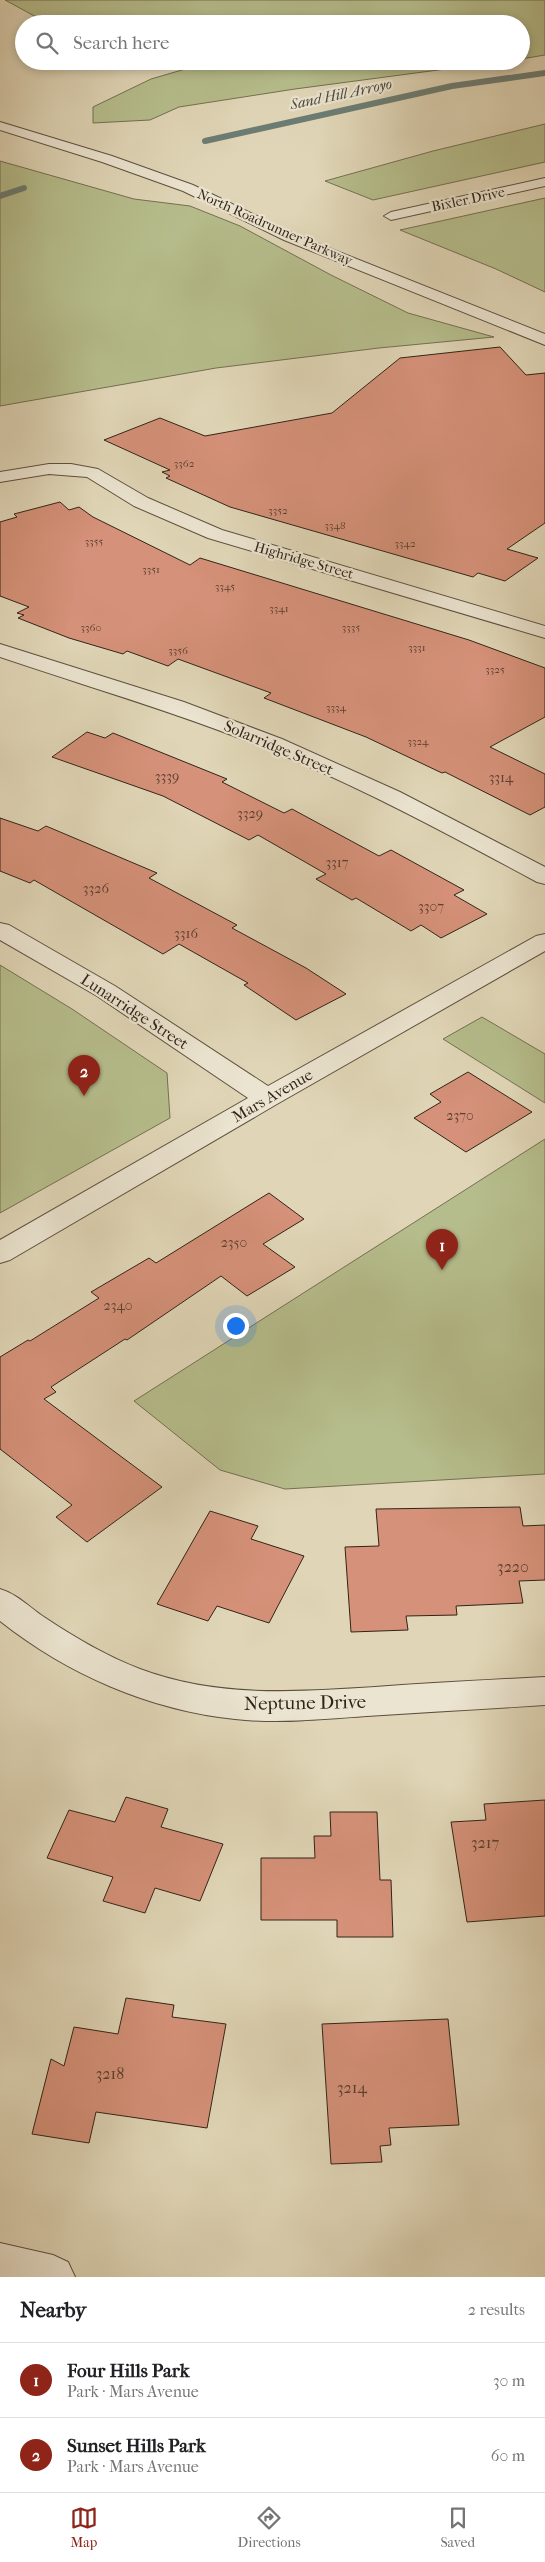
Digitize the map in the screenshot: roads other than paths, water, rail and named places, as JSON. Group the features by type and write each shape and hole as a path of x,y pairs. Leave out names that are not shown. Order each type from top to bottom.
{"street":[{"name":"North Roadrunner Parkway","path":"0,126 107,159 188,188 289,237 545,340"},
{"name":"Bixler Drive","path":"391,216 545,182"},
{"name":"Highridge Street","path":"0,477 73,465 100,476 141,502 215,534 545,632"},
{"name":"Solarridge Street","path":"0,650 167,704 263,739 389,796 545,877"},
{"name":"Lunarridge Street","path":"0,930 106,991 267,1098"},
{"name":"Mars Avenue","path":"0,1253 267,1098 545,941"},
{"name":"Neptune Drive","path":"0,1602 27,1625 97,1667 179,1694 222,1703 272,1707 545,1691"},
{"path":"0,2265 53,2277"}],"waterway":[{"name":"Sand Hill Arroyo","path":"205,141 452,86 545,73"},
{"name":"Sand Hill Arroyo","path":"0,196 24,188"}],"place":[{"name":"Sunset Hills Park","path":"84,1096"},
{"name":"Four Hills Park","path":"442,1270"}]}
